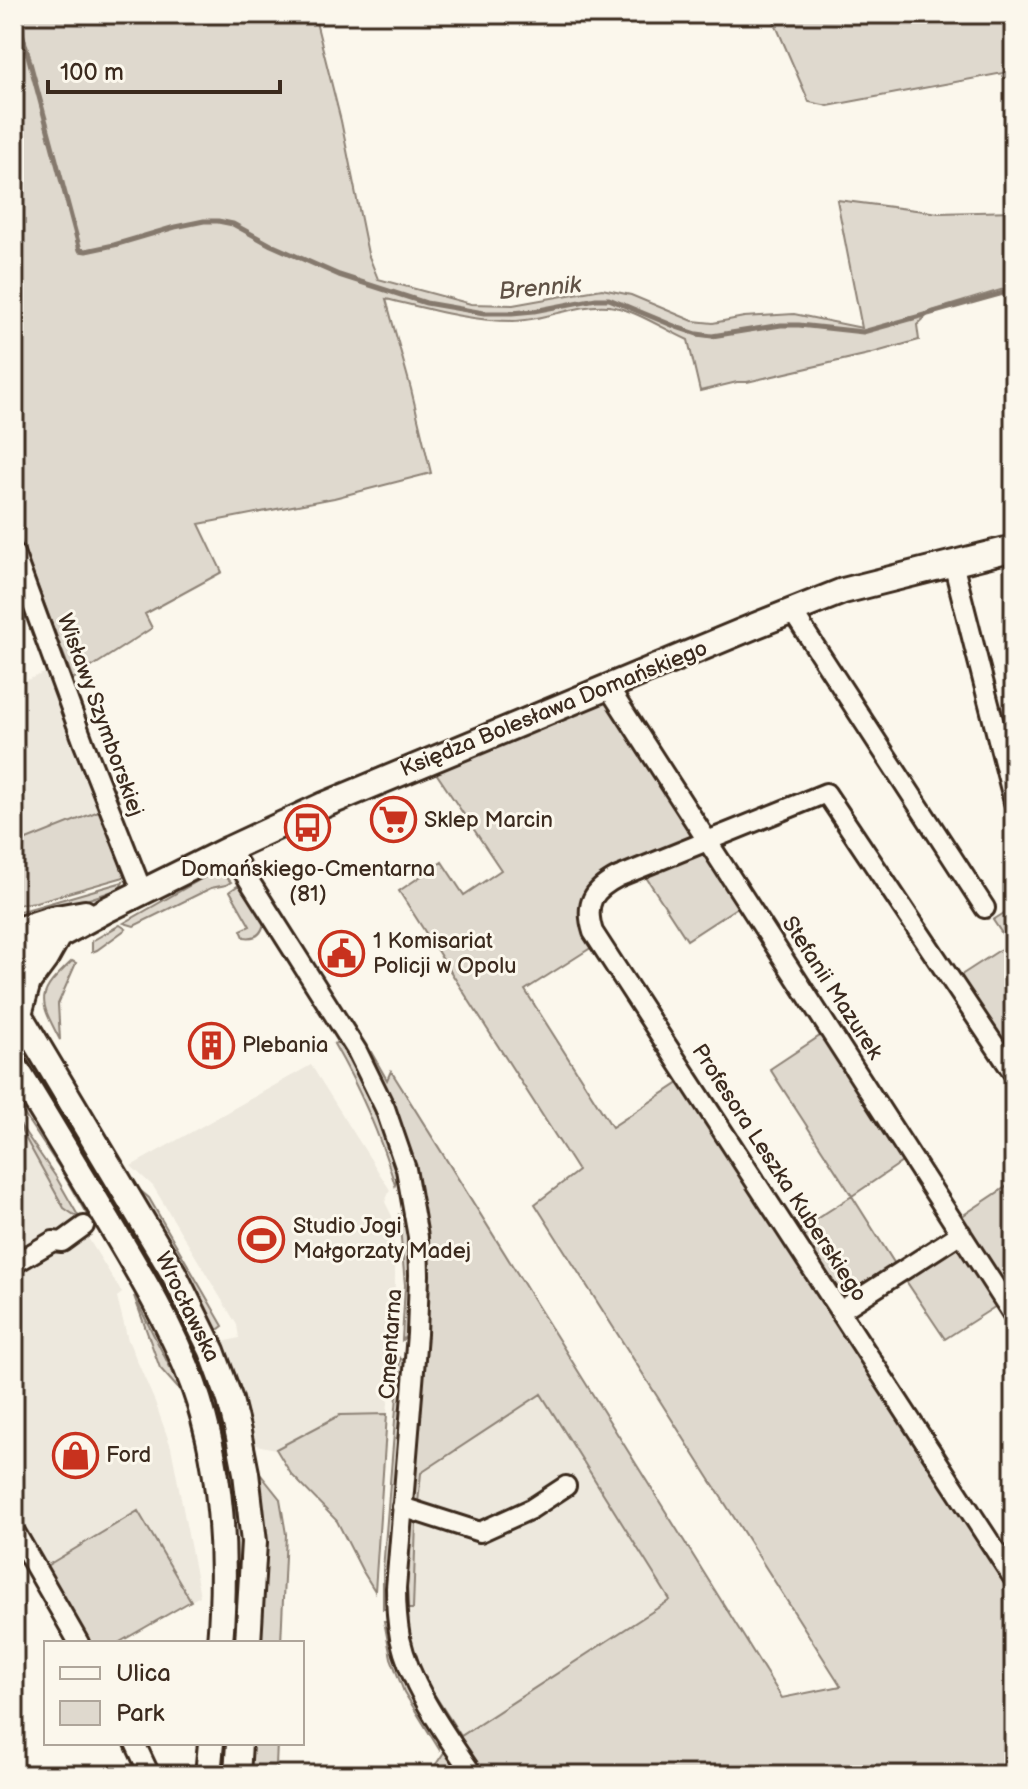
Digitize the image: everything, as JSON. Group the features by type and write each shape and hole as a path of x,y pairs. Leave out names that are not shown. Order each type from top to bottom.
{"main road":[{"name":"Księdza Bolesława Domańskiego","path":"14,956 324,805 792,611 855,588 1014,548"},
{"name":"Księdza Bolesława Domańskiego","path":"14,931 51,919 108,909"},
{"path":"16,1010 28,982 58,936"},
{"name":"Wrocławska","path":"16,1010 174,1274 212,1351 230,1400 244,1461 254,1542 248,1641"},
{"name":"Wrocławska","path":"14,1065 156,1304 192,1383 204,1418 220,1507 223,1544 220,1641"},
{"path":"208,1775 211,1745"},
{"path":"237,1775 239,1745"}],"street":[{"name":"Wisławy Szymborskiej","path":"14,553 143,893"},
{"path":"953,563 1007,742 1014,802"},
{"path":"792,611 985,908"},
{"name":"Stefanii Mazurek","path":"608,687 1014,1316"},
{"name":"Profesora Leszka Kuberskiego","path":"1014,1074 826,793 605,883 592,897 590,923 600,942 1014,1579"},
{"name":"Cmentarna","path":"229,849 357,1051 385,1108 406,1169 418,1237 419,1275 396,1588 397,1614 401,1641 421,1692 473,1775"},
{"path":"14,1264 53,1241 62,1242 84,1226"},
{"path":"840,1311 961,1233"},
{"path":"402,1507 480,1532 531,1509 566,1486"},
{"path":"14,1530 78,1641"},
{"path":"136,1745 150,1775"}],"shaded area":[{"path":"47,672 101,810 14,845 14,685"},
{"path":"311,1065 390,1190 385,1202 392,1216 394,1338 387,1414 340,1415 276,1449 251,1444 219,1343 239,1338 237,1325 153,1186 131,1166"},
{"path":"14,1114 22,1132 80,1219 88,1238 122,1293 117,1297 128,1340 171,1447 200,1596 191,1601 138,1512 38,1571 14,1530"},
{"path":"541,1394 670,1600 451,1742 401,1641 404,1484"}],"green space":[{"path":"14,14 314,14 341,121 368,254 378,279 471,304 513,305 602,289 631,295 693,321 713,323 744,317 794,314 862,328 837,200 939,213 1014,211 1014,286 932,311 917,325 919,340 700,391 688,340 619,308 597,306 513,321 449,314 386,299 431,473 334,498 199,524 222,572 145,614 152,628 73,679 14,524"},
{"path":"771,14 1014,14 1014,71 828,106 809,102"},
{"path":"608,687 747,901 687,940 640,868 597,890 600,942 525,990 612,1127 688,1077 791,1235 852,1196 900,1272 840,1311 1014,1579 1014,1775 430,1773 451,1742 431,1694 434,1694 461,1736 670,1600 541,1394 421,1473 418,1503 413,1499 419,1275 385,1108 387,1090 369,1055 371,1052 387,1080 391,1071 782,1698 841,1686 535,1204 578,1171 399,891 442,862 464,895 501,870 428,761"},
{"path":"101,810 125,869 124,877 36,902 14,905 14,845"},
{"path":"210,874 224,875 231,882 211,888 134,926 124,923"},
{"path":"123,882 119,889 14,920 14,912"},
{"path":"239,885 264,923 255,936 244,937 241,930 250,926 230,891"},
{"path":"1014,907 1014,1074 952,981 1009,944 993,920"},
{"path":"120,925 126,929 92,952 92,941"},
{"path":"72,961 76,963 58,1004 60,1040 44,998 52,982"},
{"path":"829,1030 911,1156 852,1196 770,1069"},
{"path":"14,1039 47,1097 153,1260 177,1302 215,1391 228,1438 240,1513 243,1569 239,1641 230,1641 233,1552 148,1267 93,1171 14,1045"},
{"path":"338,1042 385,1135 396,1173 395,1185 369,1113 334,1044"},
{"path":"20,1104 53,1149 96,1221 94,1223 19,1107"},
{"path":"20,1125 56,1177 80,1219 64,1208"},
{"path":"129,1181 149,1198 223,1326 215,1332"},
{"path":"1012,1183 1014,1316 1004,1301 945,1339 900,1272 960,1234 953,1222"},
{"path":"399,1215 407,1228 410,1257 408,1335 402,1340 405,1285"},
{"path":"134,1296 184,1395 160,1368"},
{"path":"400,1358 405,1366 387,1609 383,1609 383,1570"},
{"path":"387,1414 375,1591 337,1521 291,1474 276,1449 340,1415"},
{"path":"257,1470 280,1499 286,1534 281,1641 260,1641 265,1542"},
{"path":"138,1511 191,1601 121,1641 78,1641 38,1571"},
{"path":"412,1522 416,1522 413,1609 408,1609 407,1586"},
{"path":"384,1621 388,1621 408,1691 440,1743 439,1749 404,1692 391,1658"},
{"path":"251,1745 277,1745 276,1766 282,1775 249,1775"}],"waterway":[{"name":"Brennik","path":"17,14 80,250 114,245 175,227 218,221 233,224 271,245 339,275 426,303 484,313 512,313 609,299 679,328 712,336 781,325 863,332 1014,290"}],"place":[{"name":"Sklep Marcin","path":"393,820"},
{"name":"Domańskiego-Cmentarna (81)","path":"308,828"},
{"name":"1 Komisariat Policji w Opolu","path":"342,954"},
{"name":"Plebania","path":"211,1045"},
{"name":"Studio Jogi Małgorzaty Madej","path":"262,1239"},
{"name":"Ford","path":"75,1455"}]}
